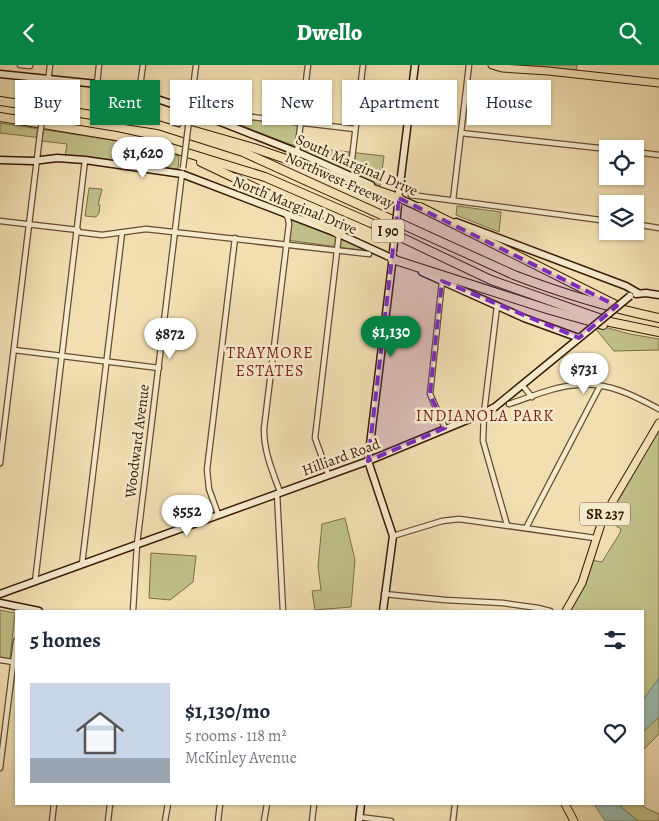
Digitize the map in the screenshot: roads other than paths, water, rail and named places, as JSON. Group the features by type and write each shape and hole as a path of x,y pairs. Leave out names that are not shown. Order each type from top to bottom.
{"highway":[{"name":"Northwest Freeway","path":"0,101 90,115"},
{"name":"Northwest Freeway","path":"0,117 171,147 265,177 371,223 491,280 610,322 659,333"},
{"name":"Northwest Freeway","path":"158,125 243,152 514,275 546,287 626,311 659,318"},
{"path":"160,125 172,125 194,130 246,146 398,202"},
{"path":"116,136 176,151 207,164 284,202 339,234"},
{"path":"420,207 626,311"},
{"path":"393,255 550,310 608,326 659,333"}],"main road":[{"path":"383,610 393,536 368,461 415,65"},
{"path":"492,65 502,68 659,83"},
{"name":"South Marginal Drive","path":"0,74 48,80"},
{"name":"South Marginal Drive","path":"229,125 297,151 398,202 420,207 626,286 638,293"},
{"name":"North Marginal Drive","path":"0,160 37,161 58,158 183,171 298,219 393,255 442,281 524,318 580,337"},
{"name":"Hilliard Road","path":"0,594 368,461 484,413 495,407 630,296 638,293 659,295"},
{"name":"SR 237","path":"567,610 584,577 603,518 659,423"},
{"path":"0,603 20,609"},
{"path":"359,819 361,805"},
{"path":"565,805 574,821"}],"street":[{"path":"20,65 30,66"},
{"path":"48,80 50,65"},
{"path":"97,80 99,65"},
{"path":"141,80 143,65"},
{"name":"Woodward Avenue","path":"194,80 196,65"},
{"path":"306,80 308,65"},
{"path":"352,159 363,65"},
{"path":"453,200 469,65"},
{"path":"0,463 3,415 14,350 41,125"},
{"name":"Woodward Avenue","path":"133,610 137,544 188,125"},
{"path":"297,151 302,125"},
{"path":"320,125 355,129"},
{"path":"461,133 599,148"},
{"path":"644,154 659,155"},
{"path":"35,582 85,160"},
{"path":"411,195 599,220"},
{"path":"283,610 278,492 267,459 264,429 289,224 285,213"},
{"path":"289,224 298,219"},
{"path":"0,221 102,235 146,229 176,231 369,254"},
{"path":"644,226 659,228"},
{"path":"82,564 122,233"},
{"path":"328,475 315,438 339,234"},
{"path":"218,514 208,484 207,470 235,238"},
{"path":"442,281 430,394 445,428"},
{"path":"497,306 484,413 483,441 507,525"},
{"path":"14,350 159,368"},
{"path":"522,385 532,397"},
{"path":"509,403 562,387 578,385 600,386 631,394 659,409"},
{"path":"526,528 600,386"},
{"path":"393,536 449,519 596,538"},
{"path":"384,594 502,603 538,607 547,610"},
{"path":"0,768 15,652"},
{"path":"0,660 14,662"},
{"path":"52,821 54,805"},
{"path":"108,821 110,805"},
{"path":"165,821 168,805"},
{"path":"218,821 220,805"},
{"path":"264,821 267,805"},
{"path":"312,821 314,805"},
{"path":"452,821 455,805"},
{"path":"359,819 391,821"}],"water":[{"path":"659,678 659,717 644,731 644,699"},
{"path":"595,805 620,805 638,821 605,821"}],"district":[{"name":"TRAYMORE ESTATES","path":"270,361"},
{"name":"INDIANOLA PARK","path":"485,415"}]}
